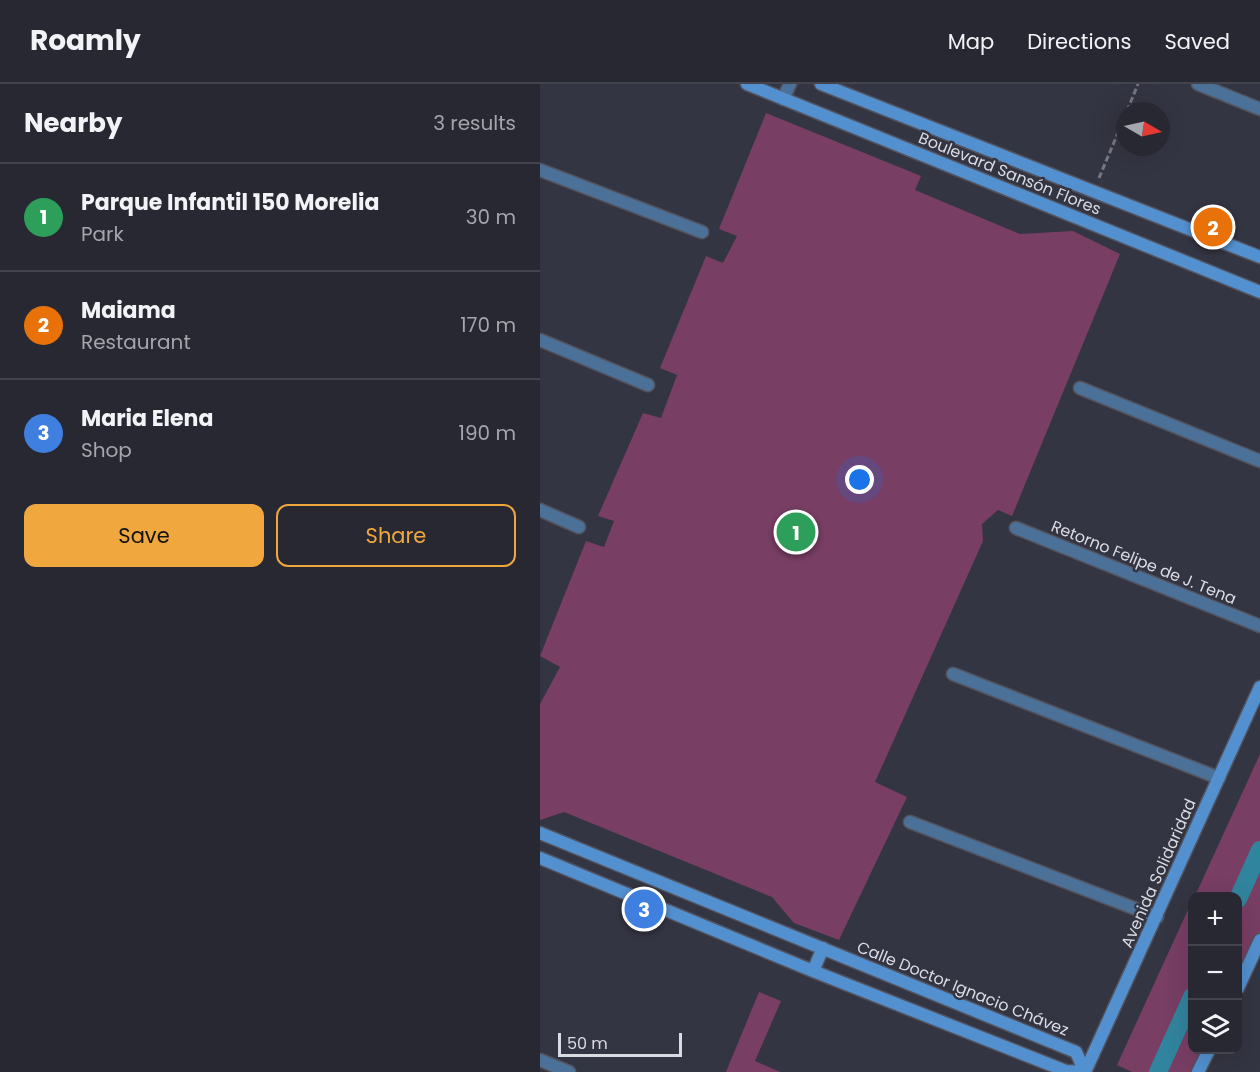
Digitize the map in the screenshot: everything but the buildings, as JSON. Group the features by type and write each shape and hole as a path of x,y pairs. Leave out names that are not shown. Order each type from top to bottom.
{"street":[{"name":"Boulevard Sansón Flores","path":"747,84 779,93 1260,292"},
{"path":"779,93 790,84"},
{"name":"Boulevard Sansón Flores","path":"821,84 1260,256"},
{"path":"1198,84 1260,109"},
{"path":"540,170 702,232"},
{"path":"540,340 648,386"},
{"path":"1080,388 1260,461"},
{"path":"540,510 579,527"},
{"name":"Retorno Felipe de J. Tena","path":"1016,528 1260,626"},
{"path":"953,674 1219,778"},
{"name":"Avenida Solidaridad","path":"1085,1072 1260,687"},
{"path":"910,822 1157,917"},
{"name":"Calle Doctor Ignacio Chávez","path":"540,833 1076,1052 1085,1072"},
{"path":"540,858 813,971 1066,1071 1085,1072"},
{"path":"1242,981 1257,954 1260,940"},
{"path":"813,971 823,948"},
{"path":"1198,1072 1207,1054"},
{"path":"540,1060 569,1072"}],"path":[{"path":"1131,102 1138,84"},
{"path":"1094,191 1116,138"}],"shaded area":[{"path":"766,113 921,176 915,190 1020,234 1073,231 1120,254 1012,516 998,510 982,524 983,541 875,782 907,797 839,940 794,923 772,897 564,812 540,820 540,704 560,667 540,656 586,541 604,547 614,521 598,516 643,413 661,418 677,375 660,368 706,256 723,263 737,236 719,229"},
{"path":"1260,754 1260,950 1242,990 1242,892 1197,892"},
{"path":"1188,910 1188,1054 1212,1054 1204,1072 1132,1072 1117,1065"},
{"path":"759,992 781,1001 755,1061 780,1072 726,1072"}],"waterway":[{"path":"1241,892 1260,850"},
{"path":"1158,1072 1191,1000"}],"place":[{"name":"Maiama","path":"1213,227"},
{"name":"Parque Infantil 150 Morelia","path":"796,532"},
{"name":"Maria Elena","path":"644,909"}]}
